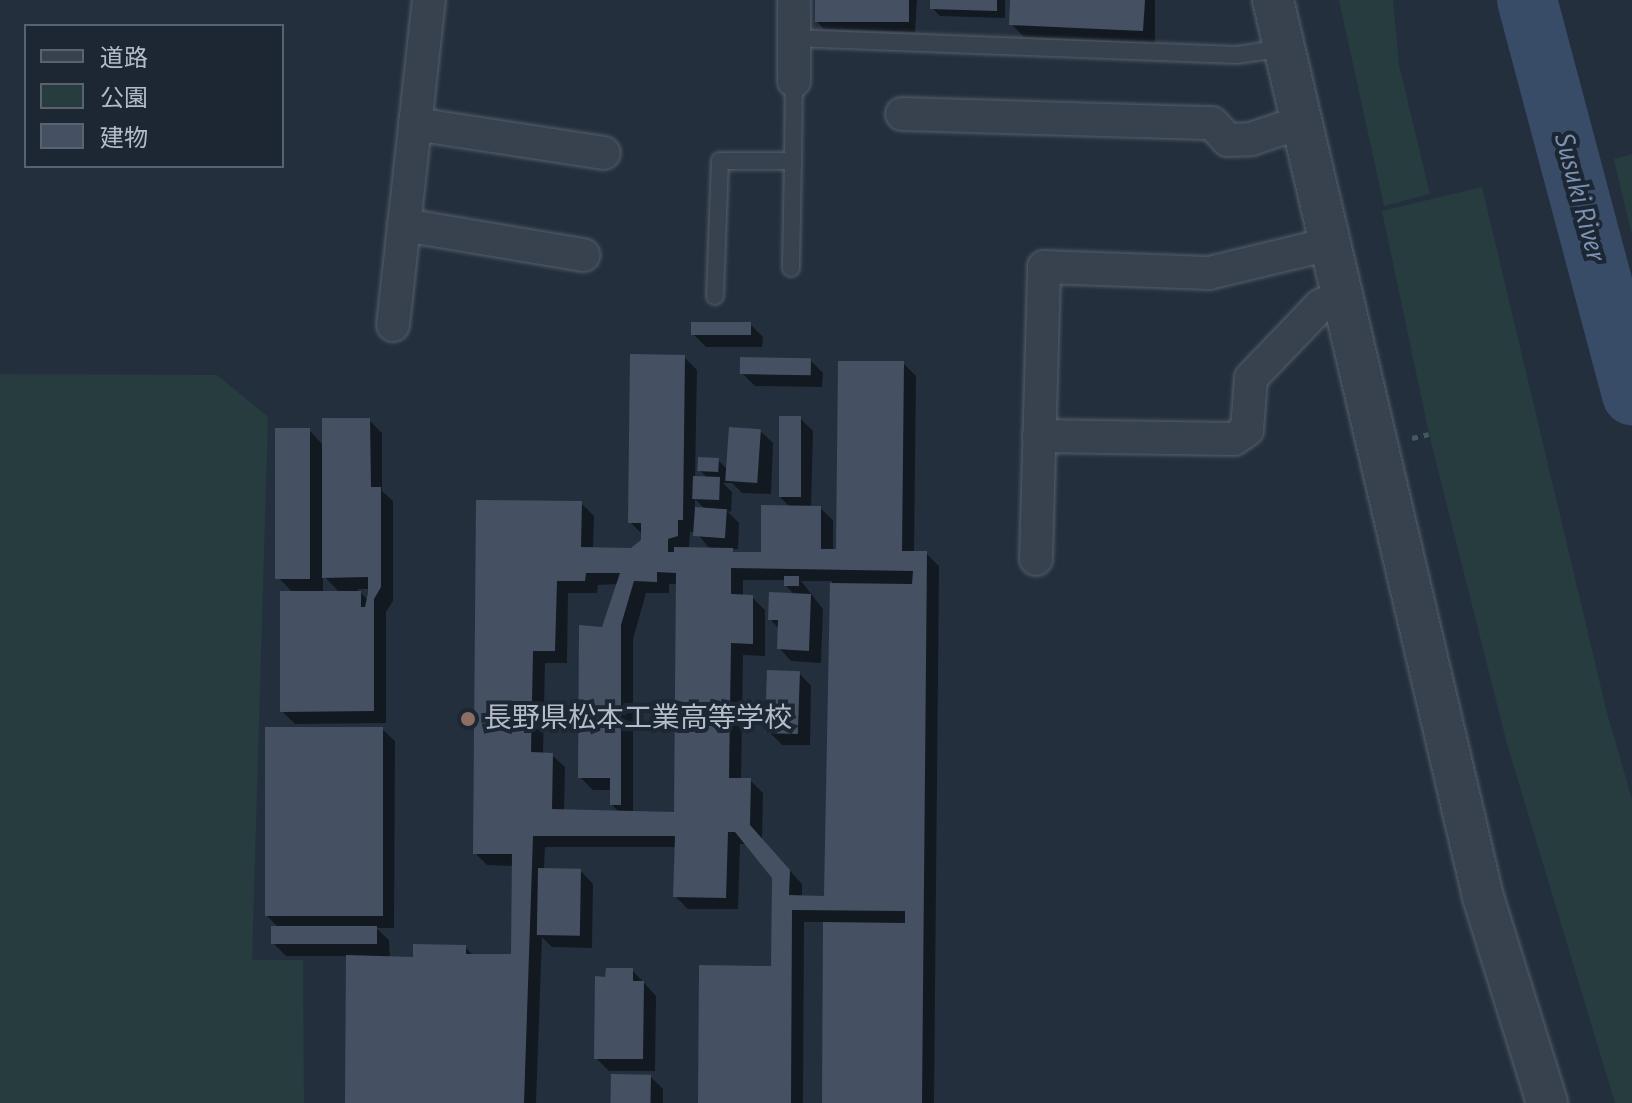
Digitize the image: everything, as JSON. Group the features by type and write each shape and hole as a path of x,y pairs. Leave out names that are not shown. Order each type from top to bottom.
{"street":[{"path":"393,325 429,0"},
{"path":"794,0 794,81"},
{"path":"1273,0 1483,897 1547,1103"},
{"path":"902,114 1212,123 1228,140 1251,139 1302,122"},
{"path":"415,124 604,153"},
{"path":"404,225 584,255"},
{"path":"1036,559 1044,267 1209,273 1330,244"},
{"path":"1039,436 1234,439 1247,430 1251,378 1320,306 1342,295"}],"lane":[{"path":"792,38 1237,55 1284,48"},
{"path":"791,268 794,81"},
{"path":"715,296 720,161 793,161"}],"green space":[{"path":"1339,0 1393,0 1399,65 1430,194 1384,206"},
{"path":"1632,154 1632,236 1614,159"},
{"path":"1482,187 1607,713 1632,799 1632,1103 1615,1103 1507,744 1429,434 1382,211"},
{"path":"0,374 217,375 268,417 252,960 303,960 304,1103 0,1103"}],"building":[{"path":"815,0 909,0 909,22 815,22"},
{"path":"930,0 997,0 997,11 930,9"},
{"path":"1010,0 1145,0 1143,31 1009,25"},
{"path":"691,322 751,322 751,335 691,335"},
{"path":"630,354 685,355 683,520 678,520 678,536 668,539 668,552 674,552 674,547 761,552 761,505 821,506 821,549 836,549 838,361 904,361 902,551 927,551 922,1103 822,1103 823,922 905,923 905,911 792,910 791,1103 698,1103 699,965 771,966 772,878 735,832 728,832 726,898 673,897 675,836 533,836 524,1103 345,1103 346,955 413,957 413,944 466,945 466,954 511,954 512,854 473,854 476,500 582,501 581,547 631,548 641,540 641,523 628,523","holes":["731,568 913,571 912,584 830,583 824,896 789,895 790,870 750,825 751,778 729,778 731,643 753,644 753,595 731,594","657,572 676,573 674,812 552,809 553,753 531,752 533,651 555,651 557,581 585,581 586,573 620,573 602,627 579,625 578,778 610,778 610,805 621,805 621,625 634,581 657,582"]},
{"path":"740,357 811,358 811,375 740,374"},
{"path":"779,416 801,416 801,497 779,497"},
{"path":"322,418 370,418 371,487 381,487 381,587 374,599 374,711 280,712 280,591 361,591 361,607 365,607 368,593 368,577 322,578"},
{"path":"729,427 761,429 757,483 725,481"},
{"path":"275,428 310,428 310,579 275,579"},
{"path":"698,457 719,458 718,472 697,471"},
{"path":"693,476 720,477 719,500 692,499"},
{"path":"695,507 727,509 725,538 693,536"},
{"path":"784,576 799,576 799,586 784,586"},
{"path":"769,592 811,594 809,651 777,649 778,620 768,620"},
{"path":"767,670 800,671 798,734 765,733"},
{"path":"265,727 383,727 383,916 265,916"},
{"path":"538,868 581,869 580,936 537,935"},
{"path":"271,926 377,926 377,944 271,944"},
{"path":"606,968 633,968 633,981 644,981 643,1059 594,1059 595,976 605,977"},
{"path":"611,1074 651,1075 650,1103 610,1103"}],"waterway":[{"name":"Susuki River","path":"1527,0 1632,395"}],"place":[{"name":"長野県松本工業高等学校","path":"468,719"}]}
